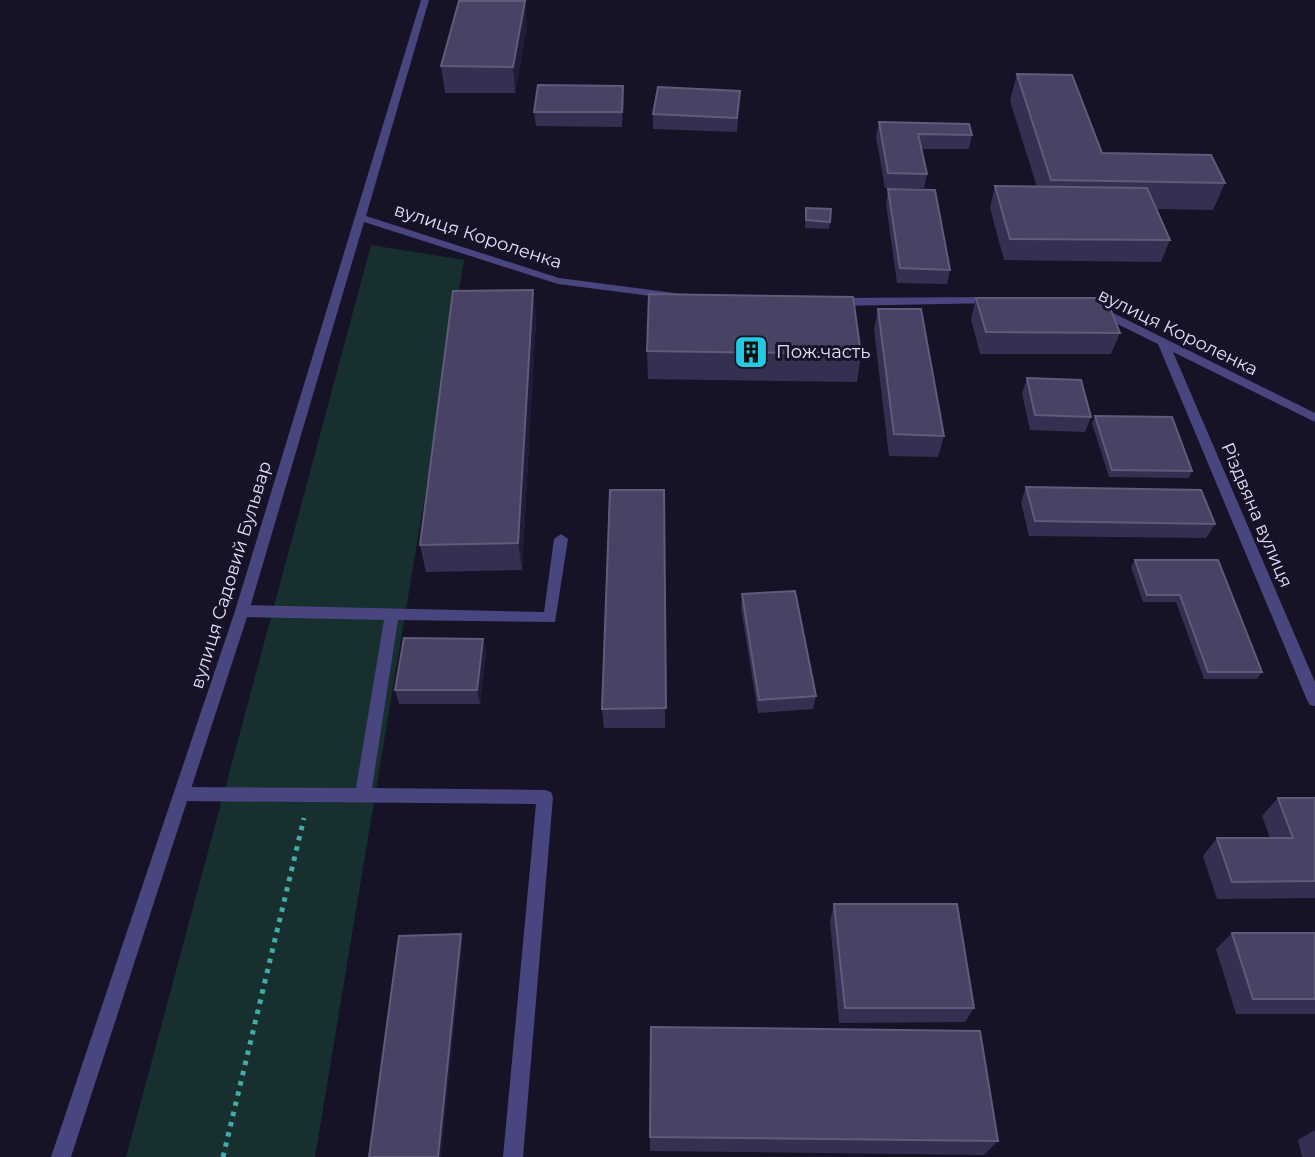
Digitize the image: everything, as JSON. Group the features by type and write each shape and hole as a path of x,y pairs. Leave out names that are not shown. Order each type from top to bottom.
{"street":[{"name":"вулиця Садовий Бульвар","path":"61,1157 242,611 425,0"},
{"name":"вулиця Короленка","path":"359,217 558,281 693,298"},
{"path":"827,302 1001,302"},
{"name":"вулиця Короленка","path":"1080,306 1093,306 1315,418"},
{"name":"Різдвяна вулиця","path":"1164,344 1315,700"},
{"path":"242,611 550,618 561,539"},
{"path":"363,796 392,614"},
{"path":"181,794 545,797 513,1157"}],"path":[{"path":"223,1157 310,795"}],"green space":[{"path":"371,245 464,260 315,1157 126,1157"}],"building":[{"path":"459,1 525,1 513,67 441,66"},
{"path":"1017,74 1072,75 1102,153 1211,155 1225,183 1051,180"},
{"path":"538,85 623,86 622,112 534,112"},
{"path":"658,87 740,91 737,118 653,114"},
{"path":"879,122 969,124 972,135 918,134 927,174 888,173"},
{"path":"995,186 1147,188 1170,240 1010,239"},
{"path":"888,189 935,190 950,270 900,268"},
{"path":"806,208 831,209 830,222 806,220"},
{"path":"533,290 518,543 420,545 453,291"},
{"path":"649,294 853,297 861,354 647,351"},
{"path":"976,298 1106,298 1120,333 986,332"},
{"path":"878,309 921,309 944,436 894,434"},
{"path":"1027,378 1081,380 1091,417 1035,415"},
{"path":"1095,416 1172,417 1192,471 1112,470"},
{"path":"1026,487 1201,490 1215,524 1035,521"},
{"path":"610,490 664,490 666,708 602,709"},
{"path":"1135,560 1218,560 1262,672 1208,672 1180,595 1147,595"},
{"path":"795,591 816,696 759,700 742,594"},
{"path":"404,638 483,639 477,690 395,690"},
{"path":"1278,798 1315,798 1315,881 1232,882 1217,838 1293,838"},
{"path":"834,904 957,904 974,1008 845,1008"},
{"path":"1232,933 1315,933 1315,999 1253,999"},
{"path":"461,934 438,1157 369,1157 399,936"},
{"path":"651,1027 980,1031 998,1141 650,1137"}],"place":[{"name":"Пож.часть","path":"751,352"}]}
